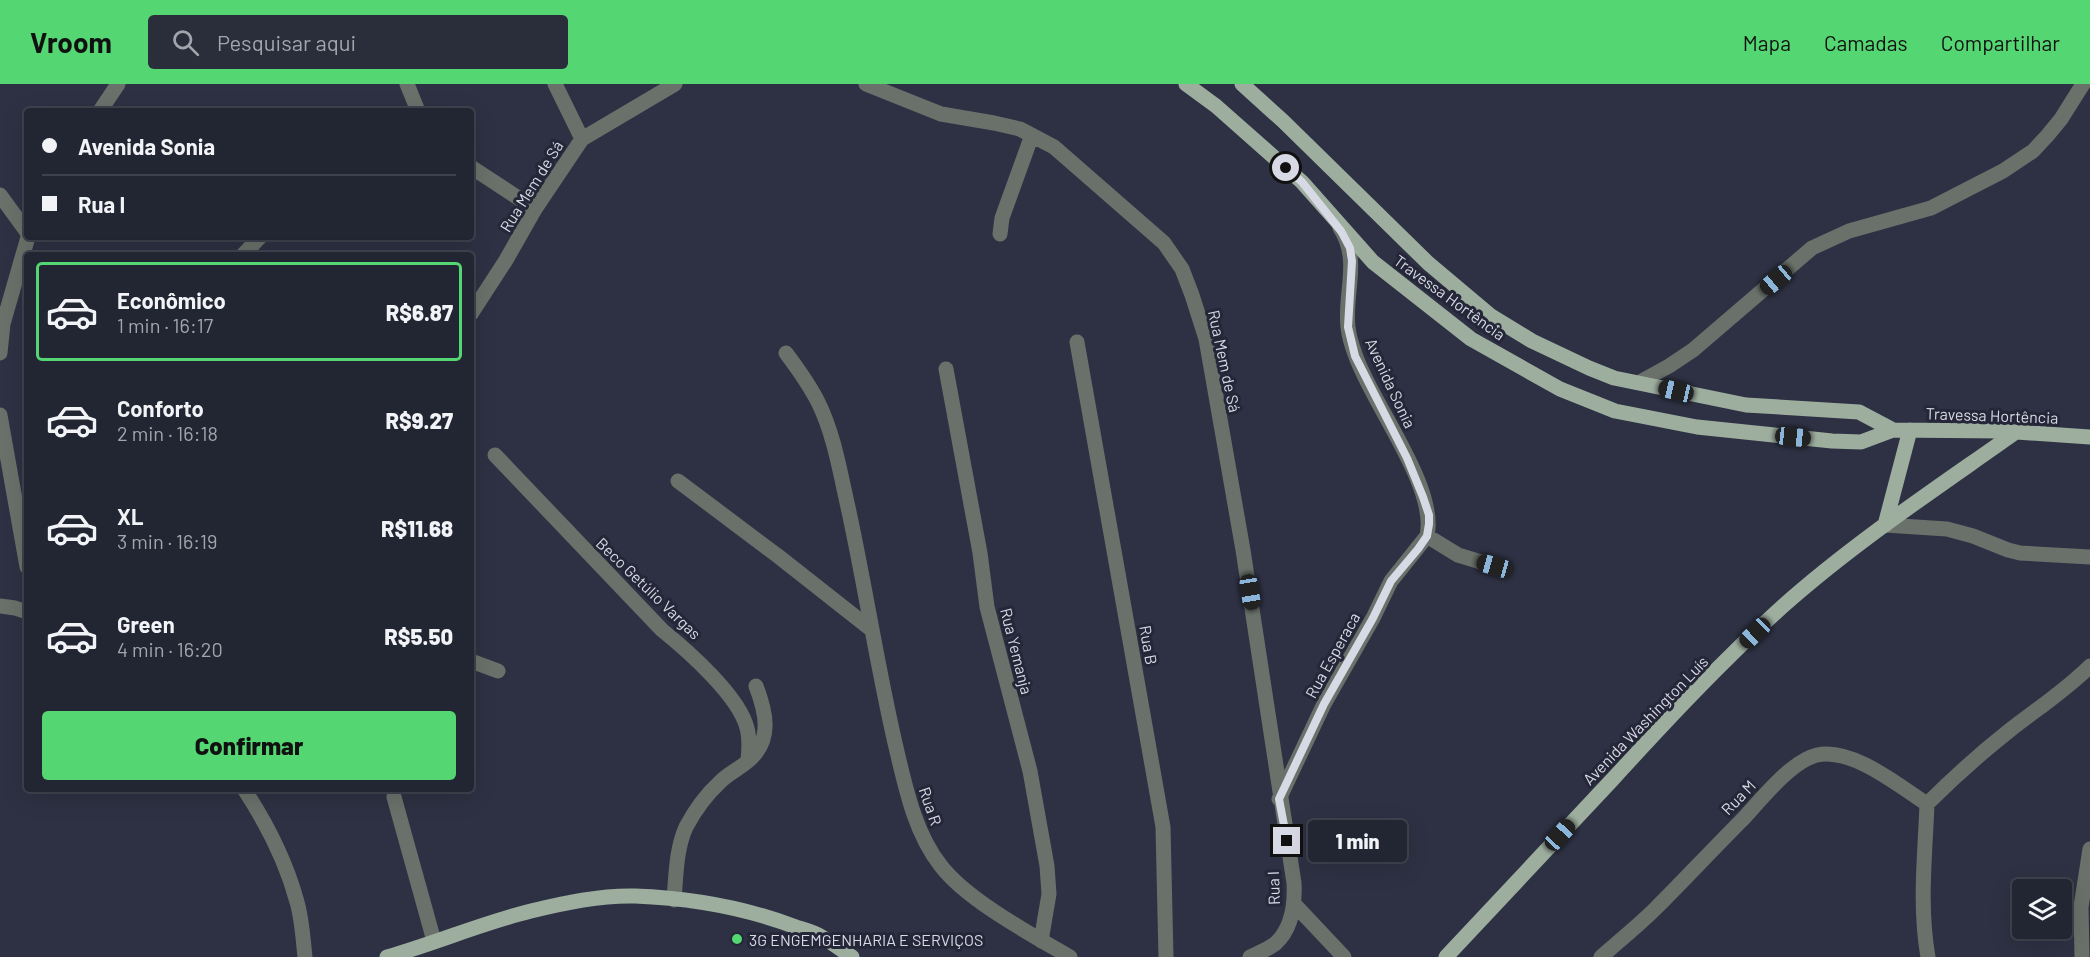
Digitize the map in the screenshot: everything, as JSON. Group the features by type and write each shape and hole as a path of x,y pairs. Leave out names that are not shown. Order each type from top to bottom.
{"main road":[{"name":"Travessa Hortência","path":"1186,84 1216,106 1302,182 1372,262 1471,339 1560,389 1616,411 1697,427 1861,442 1893,430 2016,432 2090,437"},
{"name":"Travessa Hortência","path":"1242,84 1428,263 1491,316 1532,341 1614,378 1746,405 1859,412 1893,430"},
{"path":"1885,525 1910,430"},
{"name":"Avenida Washington Luís","path":"1446,957 1713,673 1783,606 1885,525 2016,432"},
{"path":"387,957 418,953 434,941 531,911 587,900 633,896 734,909 776,919 820,936 852,957"}],"street":[{"path":"102,108 118,84"},
{"path":"406,84 417,108"},
{"path":"555,84 582,139"},
{"name":"Rua Mem de Sá","path":"474,309 535,209 582,139 675,84"},
{"name":"Rua Mem de Sá","path":"866,84 942,114 1020,129 1054,147 1164,243 1182,269 1206,339 1243,550 1279,799"},
{"path":"1640,382 1693,350 1812,248 1849,231 1930,208 2003,171 2033,151 2067,111 2083,84"},
{"path":"1000,234 1002,218 1032,135"},
{"path":"474,169 535,209"},
{"name":"Avenida Sonia","path":"1302,182 1341,231 1350,248 1352,261 1348,327 1355,356 1407,458 1423,497 1429,515 1427,536"},
{"path":"0,195 24,228"},
{"path":"0,353 3,324 27,240"},
{"path":"246,252 257,240"},
{"name":"Rua B","path":"1077,342 1163,827 1166,957"},
{"path":"786,353 807,381 828,427 862,572 872,630"},
{"name":"Rua Yemanja","path":"945,369 978,542 987,607 1030,771 1047,866 1049,894 1041,941"},
{"path":"0,414 24,550"},
{"name":"Beco Getúlio Vargas","path":"495,455 662,630 689,652 717,681 747,725 748,761"},
{"path":"678,481 872,630"},
{"path":"1885,525 1947,530 1973,536 2020,553 2090,557"},
{"path":"1427,536 1458,555 1494,566"},
{"name":"Rua Esperaca","path":"1279,799 1324,704 1373,618 1391,581 1427,536"},
{"path":"0,606 24,611"},
{"name":"Rua R","path":"872,630 881,682 905,785 922,835 933,855 950,877 973,896 1041,941"},
{"path":"474,662 498,671"},
{"path":"1928,957 1923,932 1922,901 1927,804 2010,730 2075,681 2090,666"},
{"path":"674,900 681,840 686,827 719,782 748,761 763,742 766,717 756,686"},
{"name":"Rua M","path":"1601,957 1654,910 1802,761 1817,755 1833,754 1849,757 1927,804"},
{"path":"246,792 262,816 282,856 298,903 305,957"},
{"path":"394,797 434,941"},
{"name":"Rua I","path":"1250,957 1276,943 1285,931 1295,905 1294,883 1279,799"},
{"path":"2082,957 2081,907 2090,849"},
{"path":"1295,905 1344,957"},
{"path":"1041,941 1070,957"}],"place":[{"name":"3G ENGEMGENHARIA E SERVIÇOS","path":"737,939"}],"route":[{"path":"1286,168 1302,182 1341,231 1350,248 1352,261 1348,327 1355,356 1407,458 1429,515 1427,536 1391,581 1373,618 1324,704 1279,799 1287,841"}]}
